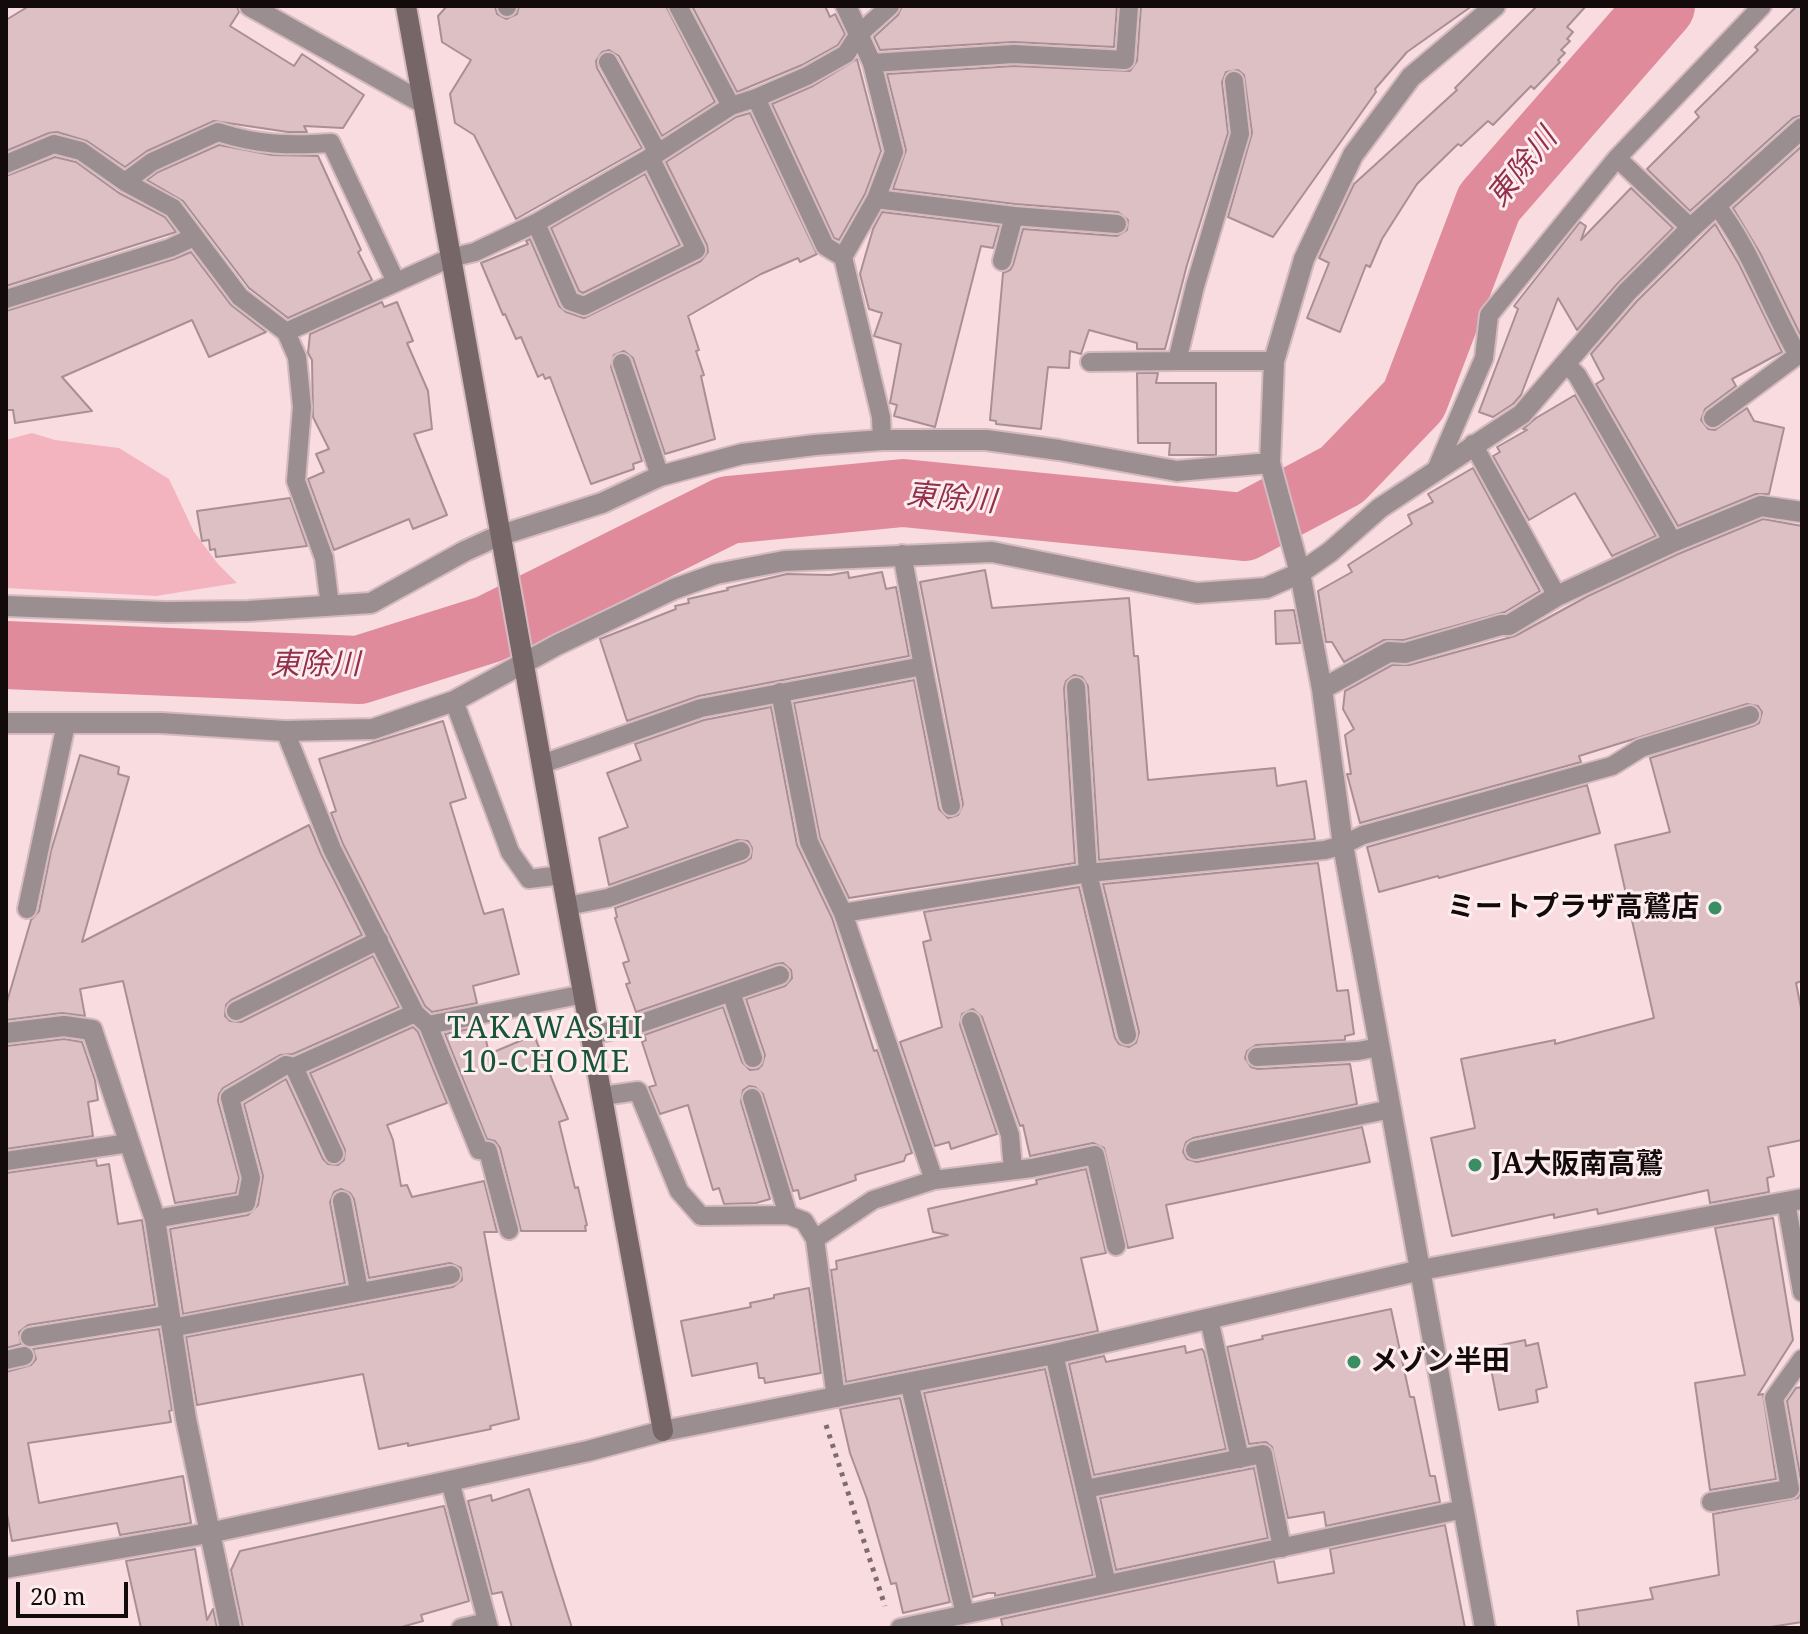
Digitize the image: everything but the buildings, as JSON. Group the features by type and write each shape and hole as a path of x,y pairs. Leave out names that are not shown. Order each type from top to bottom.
{"street":[{"path":"250,6 423,103"},
{"path":"406,6 498,536 663,1431"},
{"path":"846,6 859,34"},
{"path":"1485,1628 1343,845 1322,689 1300,573 1270,463 1274,361 1304,259 1353,155 1411,77 1495,6"},
{"path":"6,723 161,723 285,731 373,729 454,701 674,589 716,574 784,561 992,552 1197,593 1266,588 1300,573 1330,552 1380,508 1522,414 1627,292 1691,228 1802,128"},
{"path":"6,606 166,612 248,611 371,603 498,536 602,503 660,476 742,454 882,440 986,440 1177,471 1270,463"},
{"path":"1322,689 1389,652 1405,653 1509,625 1557,596 1673,542 1761,506 1802,512"},
{"path":"6,1033 64,1026 92,1030 155,1219 170,1321 230,1628"},
{"path":"6,1568 209,1533 588,1451 663,1431 1054,1354 1421,1270 1794,1201"}],"lane":[{"path":"678,6 731,106"},
{"path":"286,332 536,223 654,155 731,106 807,76 846,54 859,34 890,6"},
{"path":"872,63 1014,54 1125,60 1129,6"},
{"path":"1436,470 1484,358 1489,315 1617,158 1762,6"},
{"path":"859,34 872,63 894,152 876,199 843,257 881,417 882,440"},
{"path":"536,223 570,301 584,306 696,250 608,62"},
{"path":"1177,361 1195,286 1240,134 1234,81"},
{"path":"756,98 825,246 843,257"},
{"path":"125,182 152,162 218,132 247,142 290,146 331,143 396,282"},
{"path":"6,164 54,144 81,151 125,182 173,208 240,297 286,332 297,357 302,407 296,481 324,558 330,606"},
{"path":"1617,158 1691,228"},
{"path":"876,199 1014,216 1117,224"},
{"path":"1713,418 1800,353 1778,321 1753,269 1716,205"},
{"path":"1002,261 1014,216"},
{"path":"6,299 170,248 194,237"},
{"path":"1090,362 1274,361"},
{"path":"622,363 660,476"},
{"path":"1565,363 1577,375 1673,542"},
{"path":"1473,444 1557,596"},
{"path":"902,554 951,806"},
{"path":"542,764 701,708 923,666"},
{"path":"1076,687 1088,873 1127,1035"},
{"path":"780,692 809,842 843,913 934,1180"},
{"path":"454,701 510,852 529,879 562,875"},
{"path":"843,913 1088,873 1325,850 1363,835 1612,766 1641,748 1750,715"},
{"path":"27,909 66,724"},
{"path":"285,731 332,849 421,1019 479,1150 488,1151 509,1230"},
{"path":"567,906 608,898 741,851"},
{"path":"236,1011 379,940"},
{"path":"591,1035 633,1026 780,975"},
{"path":"731,992 753,1058"},
{"path":"155,1219 246,1203 251,1178 230,1098 286,1065 294,1067 421,1019 584,994"},
{"path":"971,1021 1010,1135 1013,1170"},
{"path":"1257,1057 1379,1047"},
{"path":"294,1067 334,1154"},
{"path":"602,1096 638,1091 679,1191 701,1216 788,1215 804,1221 815,1239 827,1400"},
{"path":"752,1098 788,1215"},
{"path":"1195,1150 1391,1109"},
{"path":"6,1161 129,1143"},
{"path":"815,1239 873,1200 934,1180 1095,1155 1116,1246"},
{"path":"342,1201 359,1290"},
{"path":"1794,1201 1802,1292"},
{"path":"30,1337 170,1321 451,1275"},
{"path":"1209,1319 1240,1459"},
{"path":"1054,1354 1107,1584"},
{"path":"1711,1502 1796,1488 1774,1398 1802,1359"},
{"path":"909,1382 965,1614"},
{"path":"1085,1489 1263,1454 1282,1548"},
{"path":"450,1481 488,1625 461,1628"},
{"path":"894,1622 965,1614 1464,1509"}],"path":[{"path":"827,1400 894,1622"}],"shaded area":[{"path":"32,433 55,440 119,448 169,479 194,532 237,583 156,596 6,588 6,440"}],"waterway":[{"name":"東除川","path":"6,655 359,670 489,629 728,510 903,493 1244,527 1342,475 1414,400 1489,203 1661,6"}],"place":[{"name":"ミートプラザ高鷲店","path":"1715,908"},
{"name":"JA大阪南高鷲","path":"1475,1165"},
{"name":"メゾン半田","path":"1354,1362"}],"district":[{"name":"TAKAWASHI 10-CHOME","path":"546,1046"}]}
